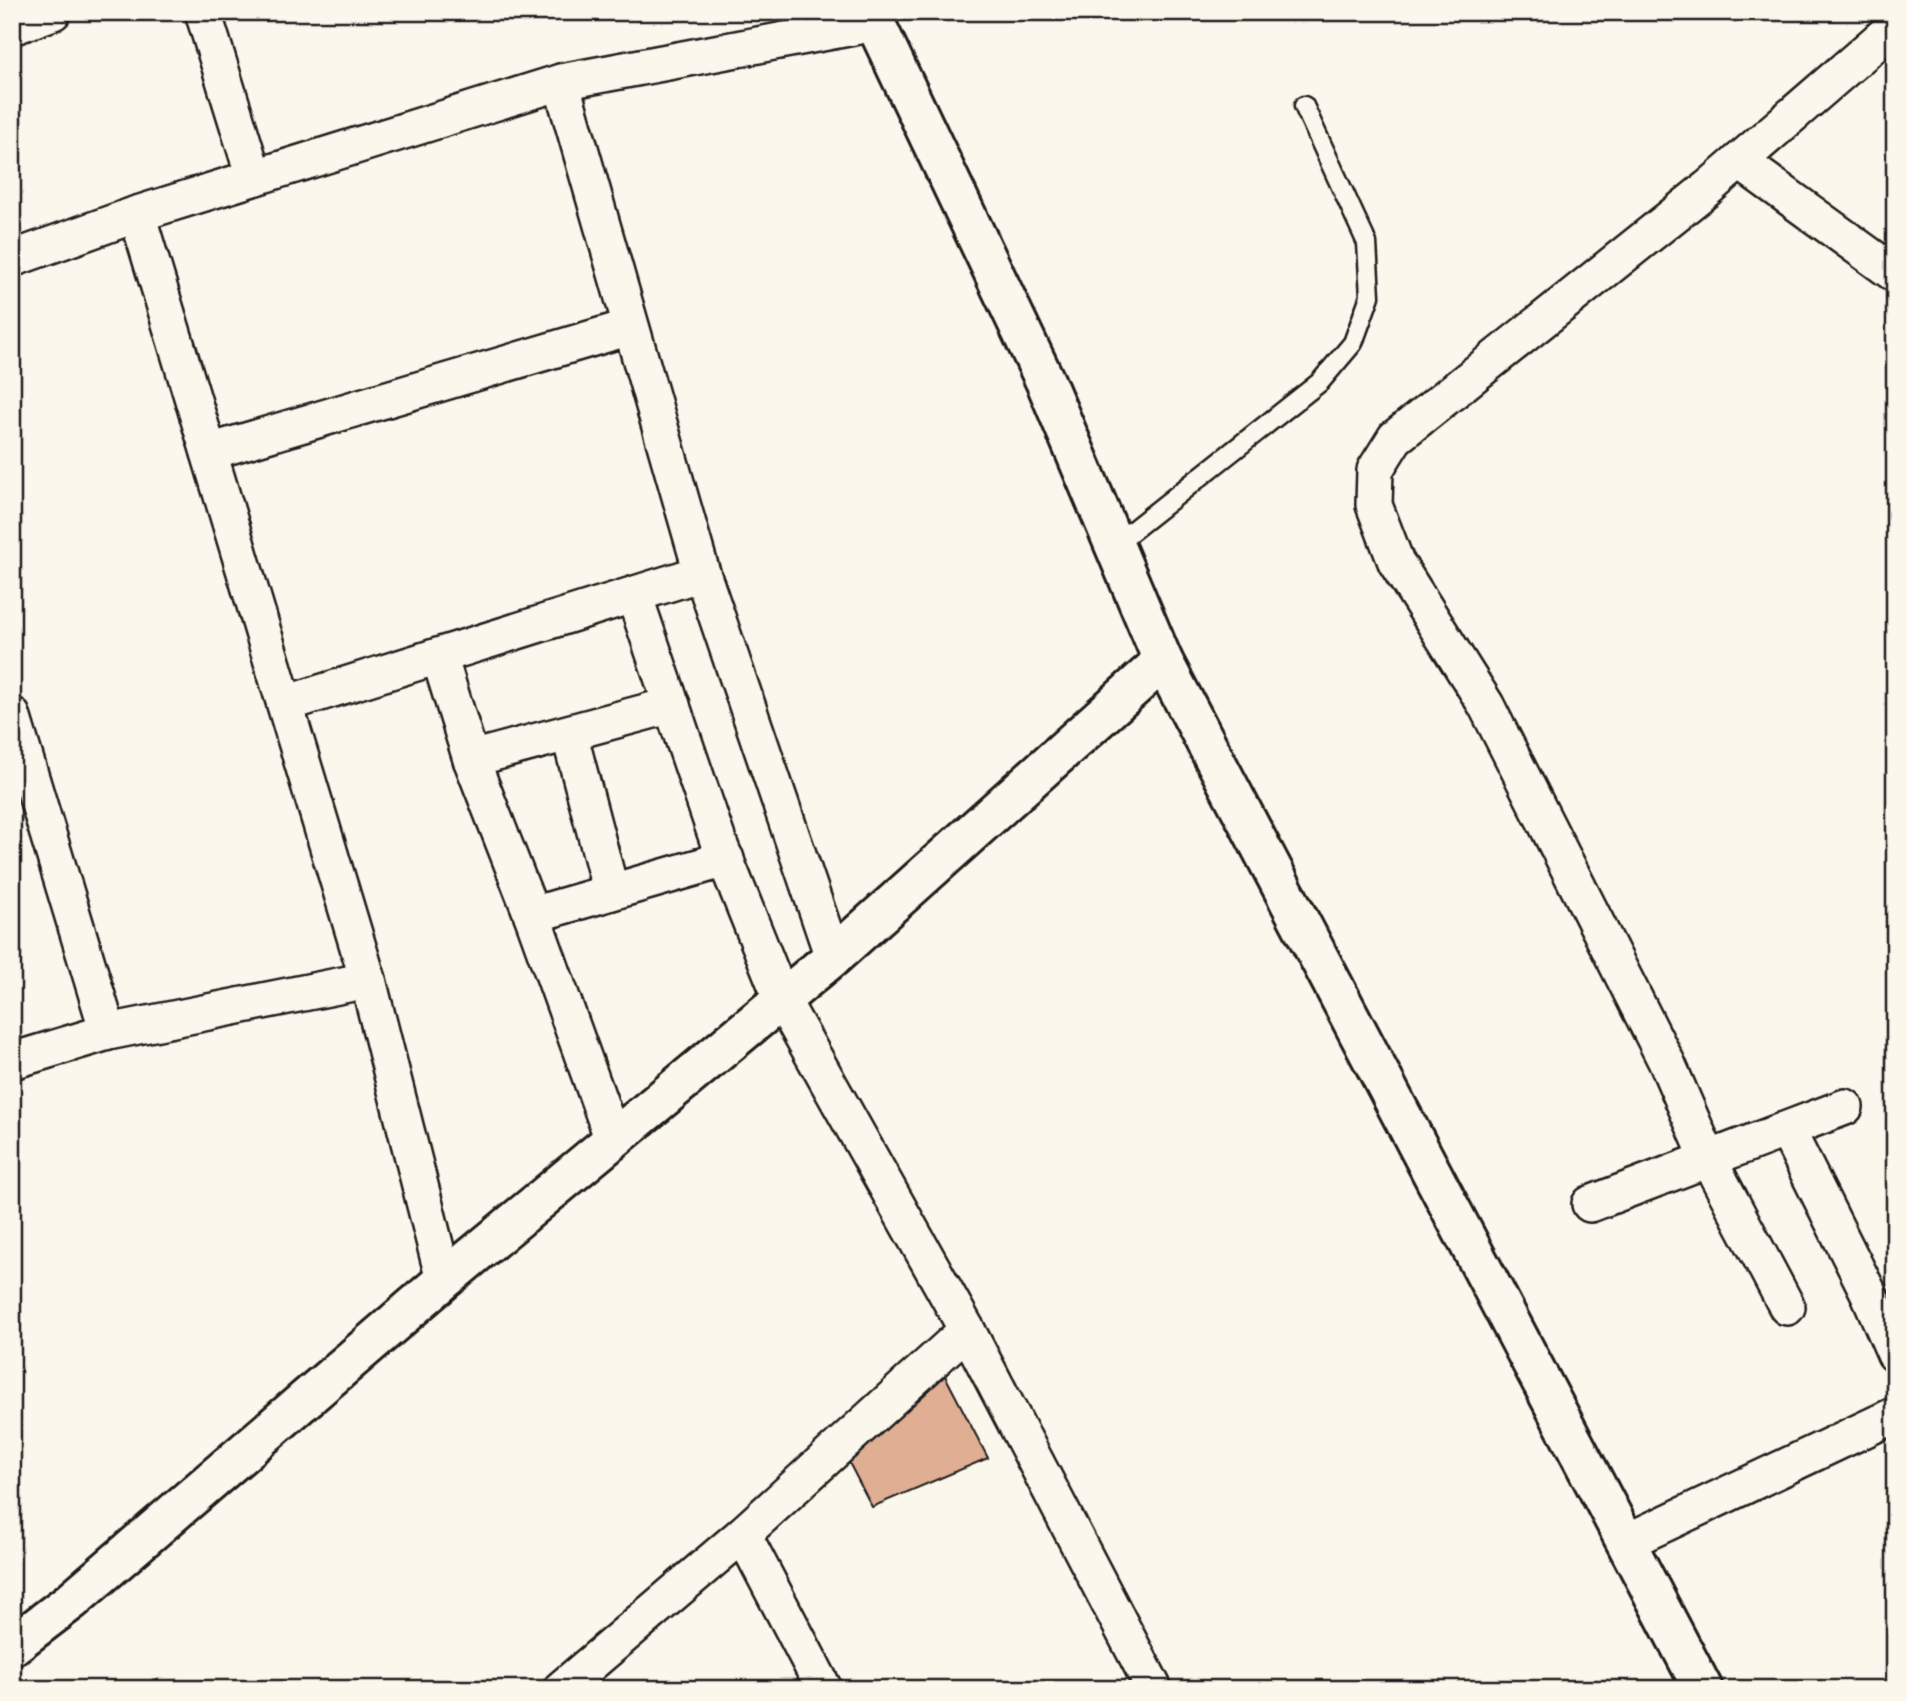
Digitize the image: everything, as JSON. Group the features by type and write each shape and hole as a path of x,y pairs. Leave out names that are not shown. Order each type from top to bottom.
{"main road":[{"path":"873,18 1046,383 1163,661 1703,1689"},
{"path":"12,1646 71,1601 444,1280 833,957 1163,661"}],"street":[{"path":"12,27 53,12"},
{"path":"203,12 254,177"},
{"path":"12,259 137,214 561,82 873,18"},
{"path":"1787,1307 1709,1158 1667,1063 1486,705 1396,562 1374,505 1375,470 1395,438 1697,197 1895,26"},
{"path":"561,82 702,573 833,957"},
{"path":"1739,161 1895,274"},
{"path":"137,214 368,980 444,1280"},
{"path":"209,452 631,327"},
{"path":"285,705 702,573"},
{"path":"634,595 726,859 782,1000 967,1331 1154,1689"},
{"path":"439,656 471,760 532,915 613,1140"},
{"path":"471,760 672,705"},
{"path":"12,715 108,1032"},
{"path":"569,733 611,892"},
{"path":"532,915 726,859"},
{"path":"12,1060 108,1032 368,980"},
{"path":"1590,1203 1844,1107"},
{"path":"1787,1130 1869,1294 1895,1354"},
{"path":"574,1684 967,1331"},
{"path":"1626,1542 1895,1415"},
{"path":"743,1534 824,1689"}],"lane":[{"path":"1114,545 1320,382 1353,344 1370,296 1367,243 1304,106"}],"building":[{"path":"941,1368 988,1458 872,1507 844,1453"}]}
